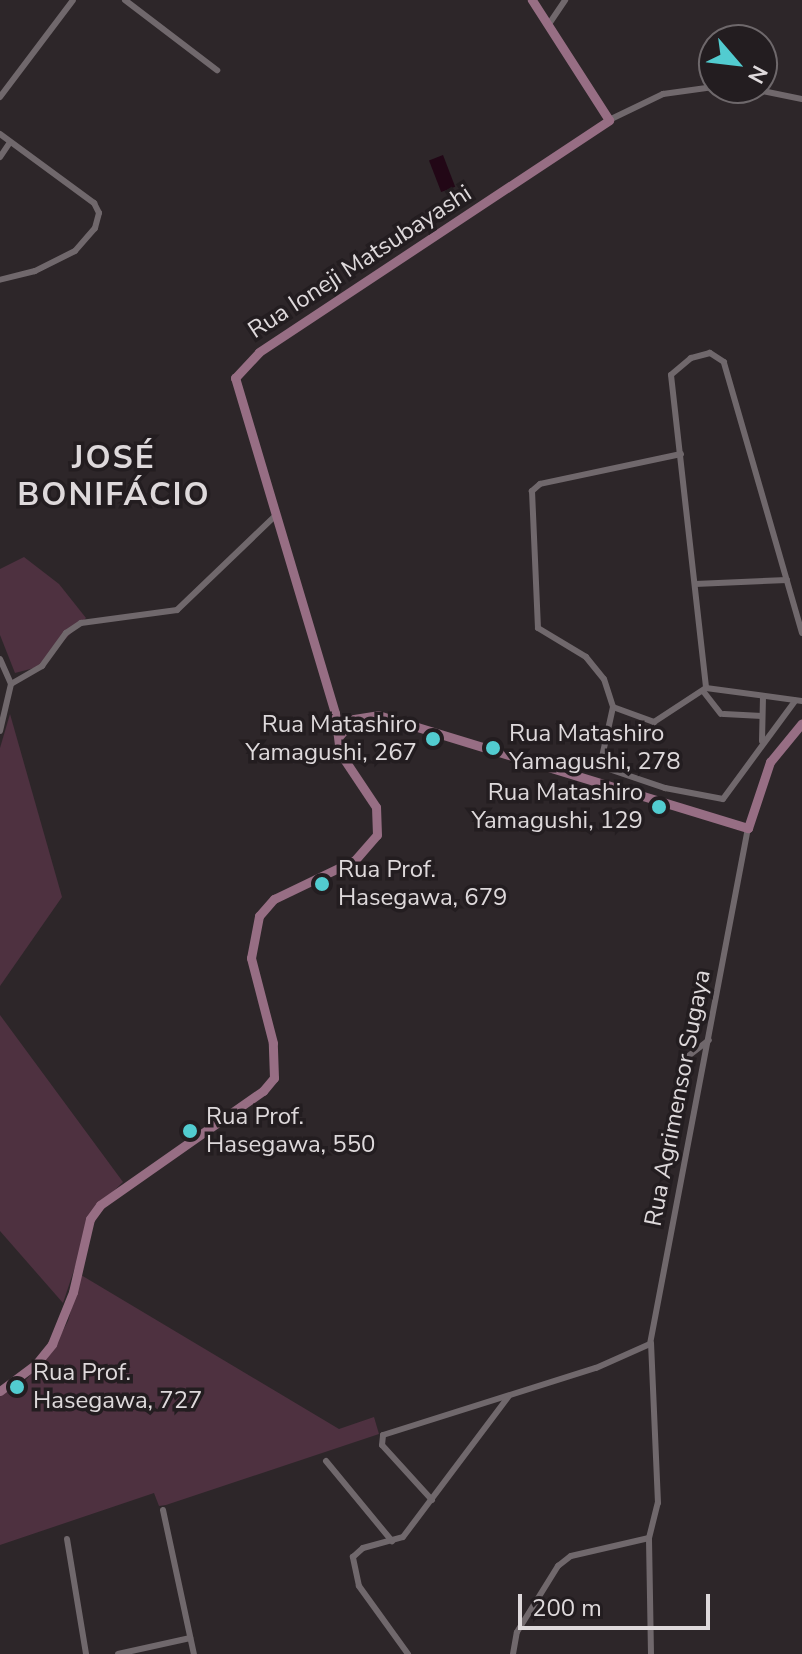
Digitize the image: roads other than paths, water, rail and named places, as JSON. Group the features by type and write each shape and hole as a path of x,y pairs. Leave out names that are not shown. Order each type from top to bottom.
{"main road":[{"path":"532,0 609,120"},
{"name":"Rua Ioneji Matsubayashi","path":"0,1391 36,1364 52,1344 73,1292 90,1219 100,1205 263,1091 274,1078 273,1043 251,958 259,916 274,899 355,860 377,835 376,807 343,761 340,735 276,515 235,391 242,366 609,120"},
{"path":"340,735 354,719 378,715 748,828"},
{"name":"Rua Agrimensor Sugaya","path":"748,828 770,762 802,723"}],"street":[{"path":"0,97 73,0"},
{"path":"125,0 217,70"},
{"path":"549,24 565,0"},
{"name":"Rua Ioneji Matsubayashi","path":"609,120 663,94 698,89"},
{"path":"778,94 802,99"},
{"path":"0,134 94,203 99,213 95,228 75,251 35,271 0,280"},
{"path":"0,157 10,142"},
{"path":"762,716 722,714 705,690 671,375 691,358 719,356 730,379 802,633"},
{"path":"681,454 540,484 532,491 538,628 596,666 613,707 600,766 710,800 728,796 762,741 798,701"},
{"path":"11,684 42,666 66,633 81,623 177,610 276,515"},
{"path":"695,584 787,580"},
{"path":"0,659 11,684 0,731"},
{"path":"613,707 654,722 705,690 798,701"},
{"path":"762,741 763,698"},
{"name":"Rua Agrimensor Sugaya","path":"651,1654 649,1538 658,1503 651,1341 748,828"},
{"path":"682,1061 709,1040"},
{"path":"432,1500 382,1445 380,1437 640,1353 651,1341"},
{"path":"408,1654 352,1570 353,1557 363,1548 403,1537 509,1396"},
{"path":"326,1461 392,1541"},
{"path":"163,1510 194,1654"},
{"path":"513,1654 517,1632 558,1566 571,1556 649,1538"},
{"path":"67,1539 86,1654"},
{"path":"118,1654 190,1638"}],"place":[{"name":"Rua Matashiro Yamagushi, 267","path":"433,739"},
{"name":"Rua Matashiro Yamagushi, 278","path":"493,748"},
{"name":"Rua Matashiro Yamagushi, 129","path":"659,807"},
{"name":"Rua Prof. Hasegawa, 679","path":"322,884"},
{"name":"Rua Prof. Hasegawa, 550","path":"190,1131"},
{"name":"Rua Prof. Hasegawa, 727","path":"17,1387"}],"district":[{"name":"JOSÉ BONIFÁCIO","path":"114,478"}]}
